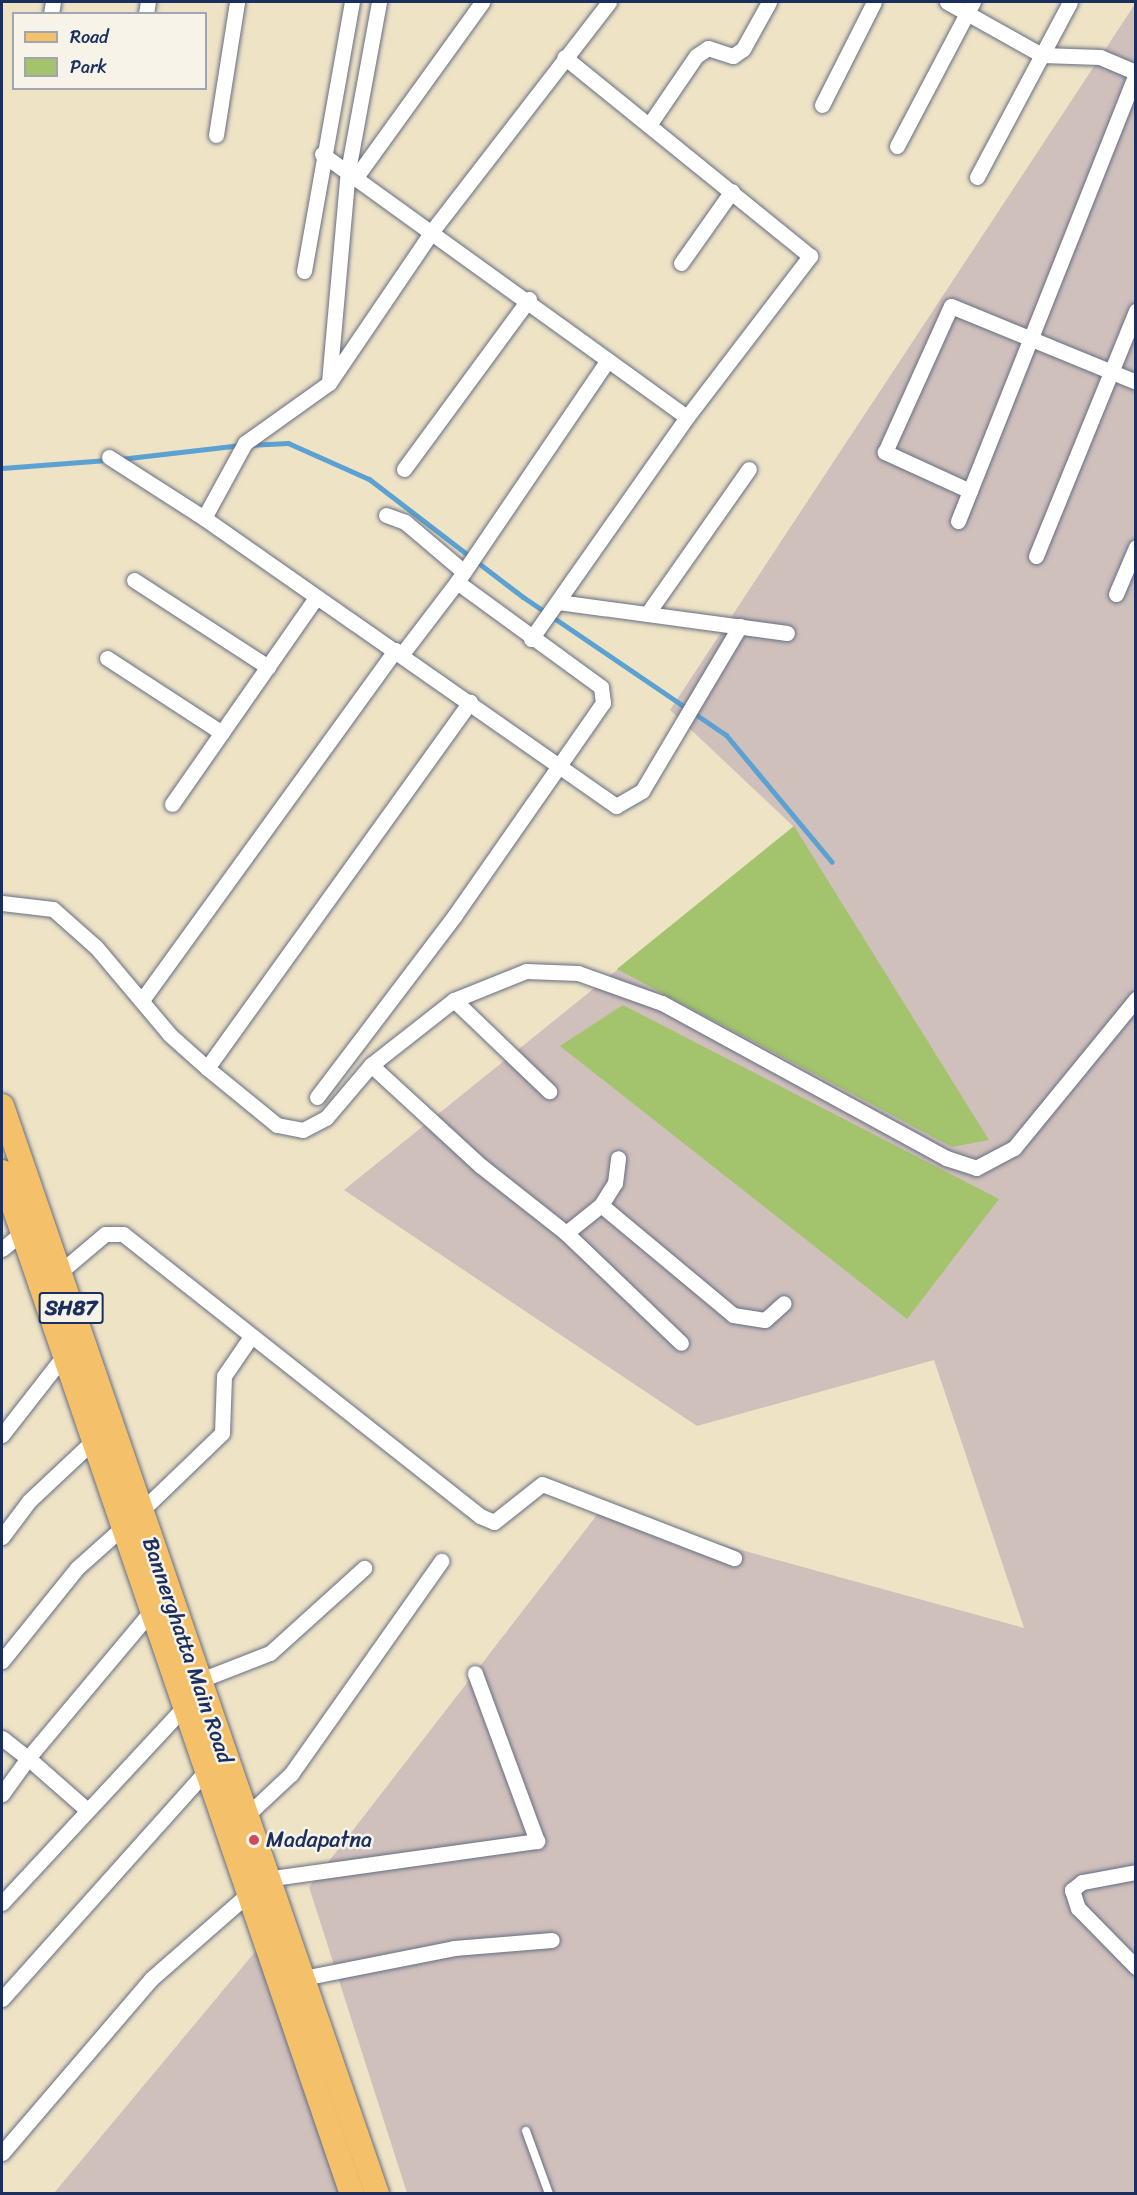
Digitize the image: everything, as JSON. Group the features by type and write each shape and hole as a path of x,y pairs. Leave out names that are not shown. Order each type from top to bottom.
{"main road":[{"name":"Bannerghatta Main Road","path":"2,1106 8,1144 59,1273 245,1817 257,1886 303,1978 377,2193"},
{"path":"2,1172 63,1357 206,1771 257,1886 352,2193"}],"street":[{"path":"216,135 237,2"},
{"path":"304,272 322,154 352,2"},
{"path":"329,383 352,174 379,2"},
{"path":"352,174 482,2"},
{"path":"204,518 245,443 329,383 433,230 564,57 609,2"},
{"path":"648,125 696,56 708,48 733,56 742,49 769,2"},
{"path":"822,105 874,2"},
{"path":"947,2 971,7 1042,56 1100,57 1136,73 958,521"},
{"path":"977,177 1070,2"},
{"path":"897,146 971,7"},
{"path":"531,639 687,417 809,264 806,250 564,57"},
{"path":"322,154 530,299 608,360 687,417"},
{"path":"681,263 732,191"},
{"path":"404,468 530,299"},
{"path":"970,491 885,452 951,306 1136,382"},
{"path":"1036,556 1136,311"},
{"path":"142,1000 399,652 461,577 608,360"},
{"path":"109,457 204,518 315,599 399,652 556,767 616,806 630,803 642,791 740,626"},
{"path":"647,614 749,469"},
{"path":"317,1097 455,915 556,767 603,703 601,687 531,639 461,577 405,522 386,515"},
{"path":"1116,594 1136,547"},
{"path":"134,580 268,667"},
{"path":"172,804 315,599"},
{"path":"558,602 787,633"},
{"path":"107,658 222,733"},
{"path":"207,1068 470,702"},
{"path":"2,903 53,909 207,1068 277,1125 303,1131 326,1118 371,1065 454,1000 526,971 578,973 662,1003 946,1158 976,1168 1014,1148 1136,999"},
{"path":"454,1000 549,1091"},
{"path":"371,1065 481,1166 566,1233 681,1343"},
{"path":"566,1233 601,1205 615,1183 618,1158"},
{"path":"601,1205 733,1315 765,1320 784,1303"},
{"path":"2,1249 22,1233"},
{"path":"59,1273 105,1234 123,1234 250,1338 480,1516 494,1522 542,1484 734,1558"},
{"path":"141,1511 222,1433 224,1376 250,1338"},
{"path":"2,1436 63,1357"},
{"path":"2,1537 29,1501 93,1441"},
{"path":"2,1661 77,1568 123,1527"},
{"path":"245,1817 291,1774 441,1561"},
{"path":"198,1681 270,1653 364,1568"},
{"path":"2,1794 28,1758 152,1610"},
{"path":"2,2153 151,1978 257,1886 537,1841 475,1673"},
{"path":"2,1903 185,1706"},
{"path":"2,1738 87,1810"},
{"path":"2,1999 206,1771"},
{"path":"1136,1872 1082,1882 1072,1890 1078,1908 1136,1966"},
{"path":"303,1978 454,1948 552,1940"}],"lane":[{"path":"526,2131 549,2193"}],"shaded area":[{"path":"1135,4 1135,2193 407,2193 309,1887 600,1511 1024,1628 934,1360 697,1426 344,1190 794,827 670,710"},
{"path":"260,1946 346,2193 54,2193"}],"green space":[{"path":"794,826 989,1140 952,1147 617,969"},
{"path":"623,1005 999,1199 907,1319 560,1046"}],"waterway":[{"path":"251,445 288,443 369,479 523,597 726,735 832,862"},
{"path":"120,459 241,445"},
{"path":"2,468 107,460"}],"place":[{"name":"Madapatna","path":"254,1840"}]}
